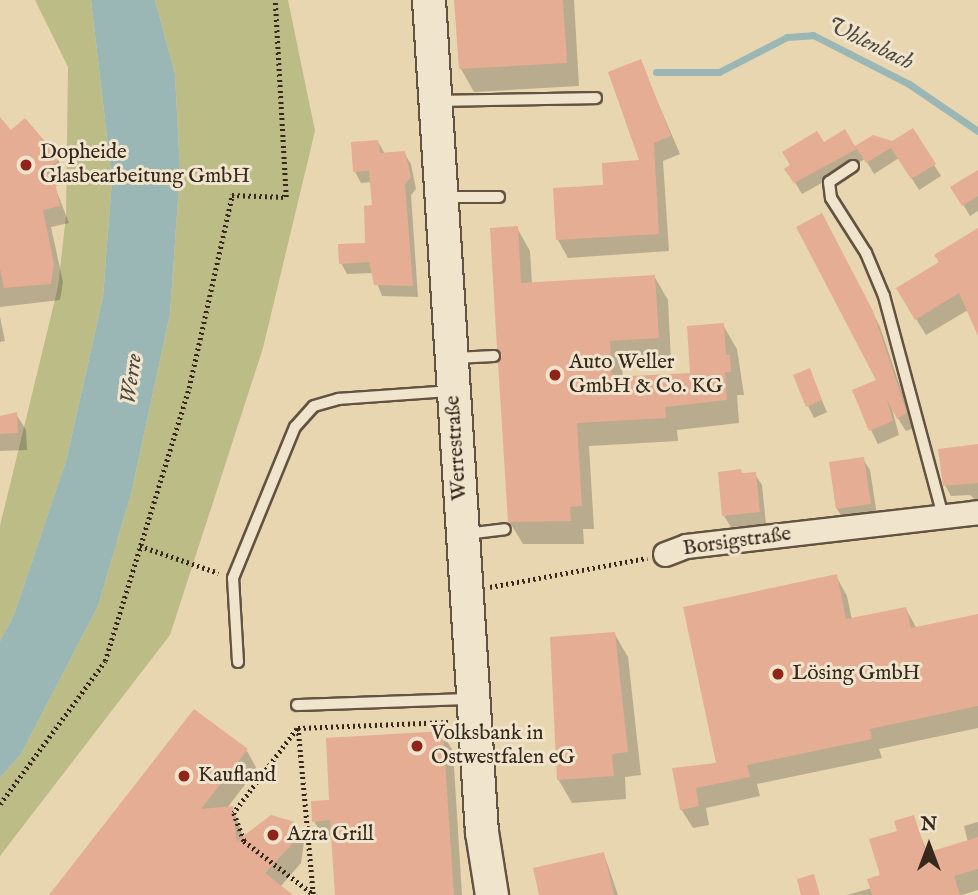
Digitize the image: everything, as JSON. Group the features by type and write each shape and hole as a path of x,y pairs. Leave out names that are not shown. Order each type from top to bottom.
{"main road":[{"name":"Werrestraße","path":"429,0 482,832 492,895"}],"street":[{"name":"Borsigstraße","path":"665,554 686,546 978,512"}],"lane":[{"path":"436,102 596,98"},
{"path":"853,166 829,182 831,198 866,253 884,296 943,516"},
{"path":"442,197 499,197"},
{"path":"451,358 494,356"},
{"path":"238,662 233,578 295,427 314,406 339,399 454,391"},
{"path":"463,534 505,529"},
{"path":"297,705 475,710"}],"path":[{"path":"0,804 105,661 189,388 232,195 286,197 275,0"},
{"path":"140,546 233,578"},
{"name":"Borsigstraße","path":"497,586 665,554"},
{"path":"313,894 244,841 234,813 298,728 475,710"},
{"path":"298,728 313,894"}],"green space":[{"path":"35,0 91,0 112,180 103,297 66,461 14,615 0,641 0,526 58,287 66,216 68,67"},
{"path":"155,0 288,0 315,131 263,348 170,635 0,856 0,778 21,754 98,606 131,494 170,314 180,171 175,74"}],"water":[{"name":"Werre","path":"91,0 155,0 175,74 180,171 170,314 131,494 98,606 21,754 0,778 0,641 14,615 66,461 103,297 112,180"}],"building":[{"path":"454,0 563,0 567,63 459,69"},
{"path":"641,59 671,136 654,143 659,234 556,240 553,188 603,185 602,163 639,160 608,72"},
{"path":"0,117 11,130 25,118 60,159 45,171 55,183 60,206 43,210 54,264 51,284 4,288 0,269"},
{"path":"913,128 936,164 911,179 891,148 866,163 857,149 794,183 784,169 790,165 782,152 817,131 824,142 845,129 855,146 873,135 892,141"},
{"path":"378,140 380,153 405,151 411,177 405,184 413,286 374,285 369,262 339,264 338,244 365,243 364,206 372,205 369,171 353,172 351,142"},
{"path":"978,170 978,196 962,206 950,187"},
{"path":"822,213 873,311 907,413 897,419 887,400 893,421 869,431 852,390 876,380 796,227"},
{"name":"Auto Weller GmbH & Co. KG","path":"518,226 521,283 655,275 659,338 610,341 612,377 690,373 687,326 724,323 726,355 730,355 731,372 725,372 727,400 665,407 666,418 577,423 582,506 570,507 571,521 508,522 498,363 502,355 497,349 490,228"},
{"path":"978,228 978,336 959,293 915,320 896,288 939,262 934,255"},
{"path":"810,368 822,400 806,407 793,375"},
{"path":"17,412 18,433 0,434 0,416"},
{"path":"978,444 978,483 943,486 938,449"},
{"path":"864,457 871,504 836,509 829,462"},
{"path":"741,469 742,473 756,472 760,512 722,516 718,472"},
{"name":"Lösing GmbH","path":"837,574 846,619 906,607 911,628 978,614 978,706 870,729 872,739 747,765 750,777 696,788 699,806 680,810 672,768 716,763 683,607"},
{"path":"615,632 628,752 612,754 614,776 557,780 550,637"},
{"name":"Kaufland","path":"194,709 248,749 201,809 233,806 237,841 271,815 295,822 292,844 265,873 293,895 49,895"},
{"path":"443,731 454,895 335,895 330,820 312,822 311,801 329,800 326,738"},
{"path":"914,815 926,853 978,837 978,869 954,876 960,895 872,895 867,879 880,875 869,839 897,831 894,821"},
{"path":"604,852 614,895 539,895 533,868"},
{"path":"814,874 820,895 801,895 797,879"}],"waterway":[{"name":"Uhlenbach","path":"656,72 719,72 787,37 813,35 909,84 978,131"}],"place":[{"name":"Dopheide Glasbearbeitung GmbH","path":"26,165"},
{"name":"Auto Weller GmbH & Co. KG","path":"555,375"},
{"name":"Lösing GmbH","path":"778,674"},
{"name":"Volksbank in Ostwestfalen eG","path":"417,746"},
{"name":"Kaufland","path":"184,776"},
{"name":"Azra Grill","path":"273,835"}]}
